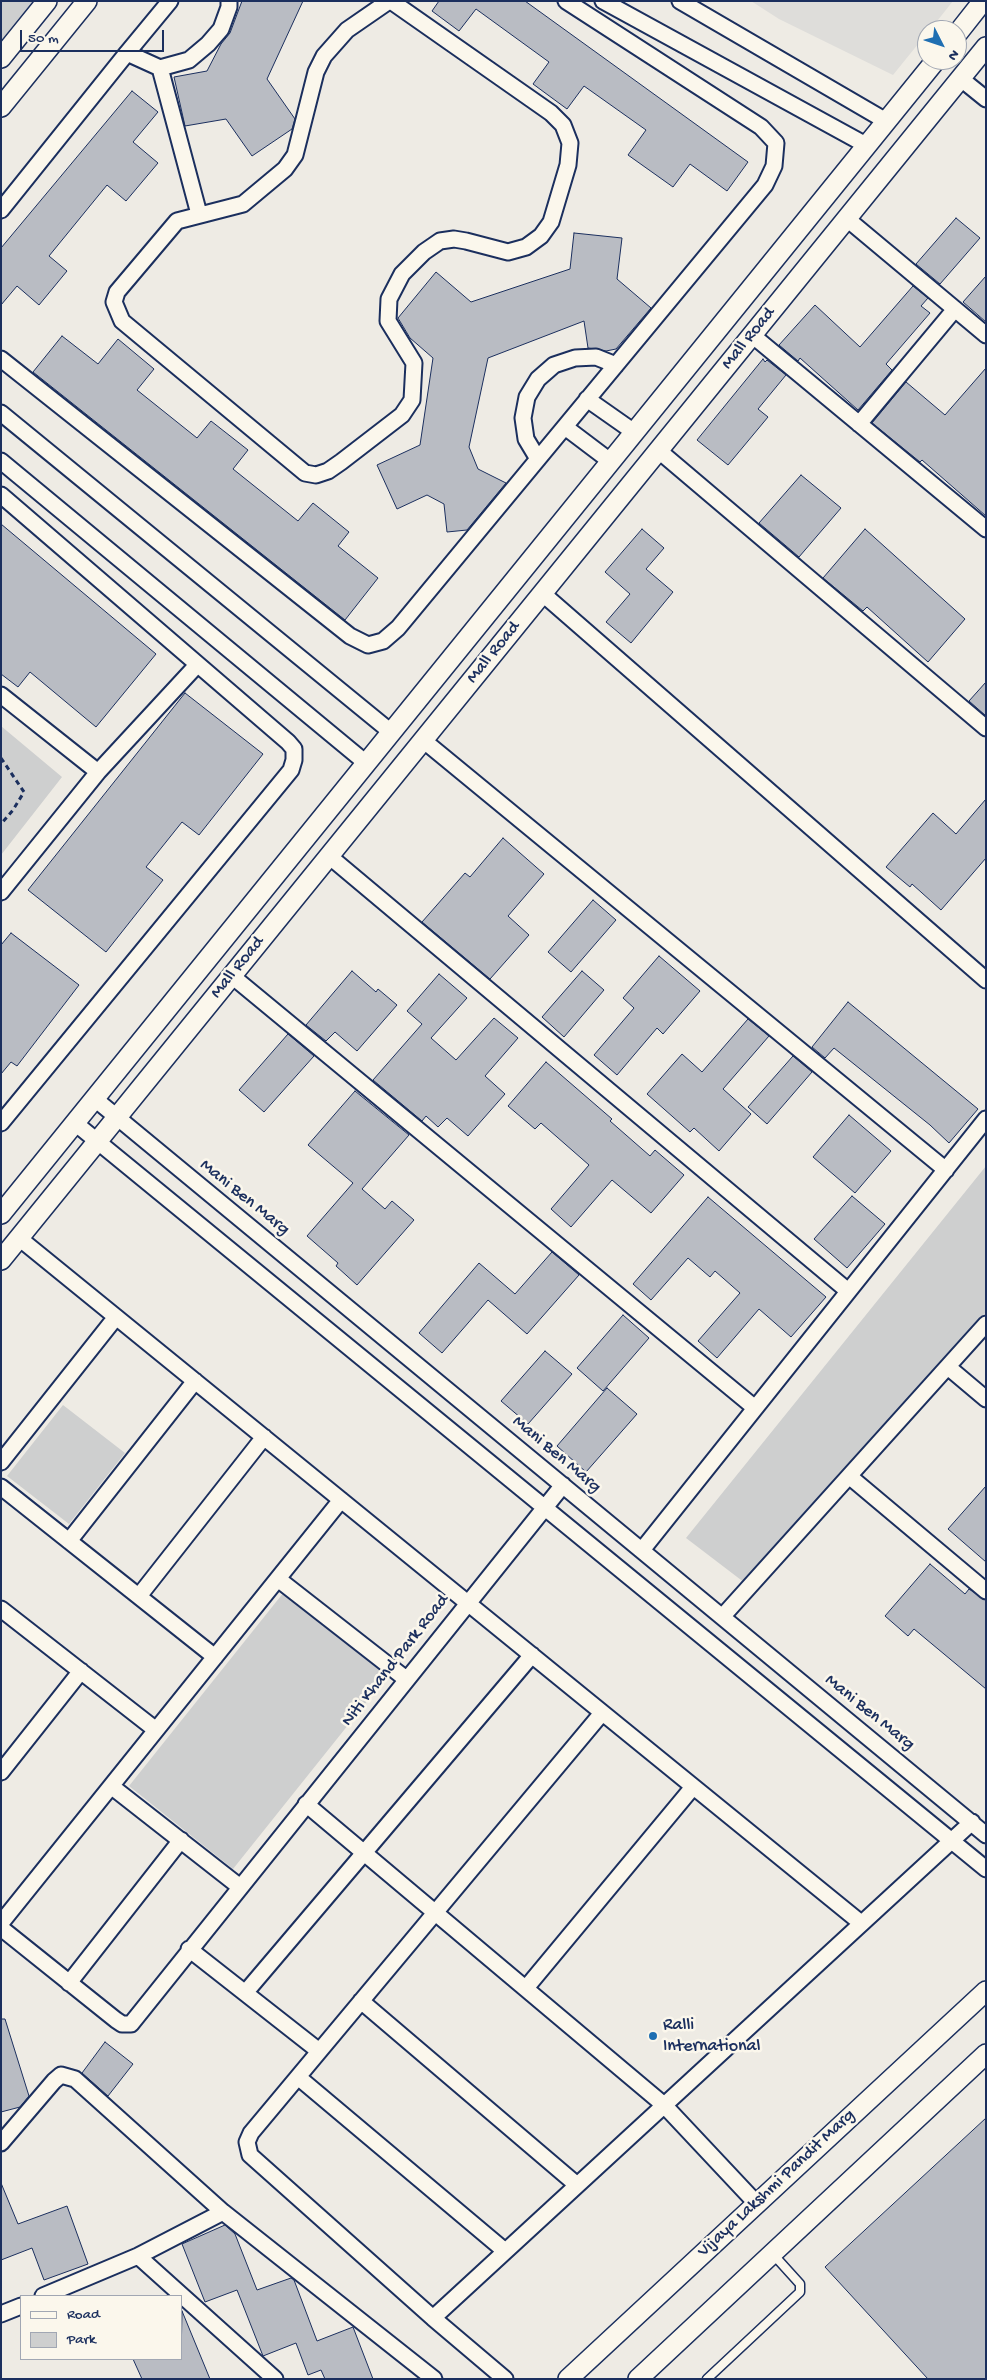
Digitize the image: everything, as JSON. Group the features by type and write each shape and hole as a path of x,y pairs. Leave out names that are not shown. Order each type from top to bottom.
{"street":[{"path":"1,58 47,1"},
{"path":"4,98 86,1"},
{"path":"1,210 170,1"},
{"path":"127,53 160,68 189,60 208,44 221,29 229,7 229,1"},
{"path":"390,1 551,113 563,125 570,144 568,165 551,222 540,236 526,247 508,252 454,239 440,241 424,252 402,274 389,299 388,321 414,363 412,400 402,415 328,471 316,474 305,473 122,321 116,312 114,302 117,292 177,220 243,204 284,169 295,155 316,72 324,56 347,30 390,1"},
{"path":"1,359 350,636 368,645 383,641 398,628 616,365 764,185 774,166 776,143 761,127 566,1"},
{"path":"603,1 866,146"},
{"path":"680,1 886,121"},
{"path":"967,21 983,1"},
{"name":"Mall Road","path":"1,1260 846,218 985,50"},
{"path":"160,68 199,214"},
{"name":"Mall Road","path":"1,1214 928,70"},
{"path":"960,78 986,99"},
{"path":"846,218 986,335"},
{"path":"859,424 955,309"},
{"path":"752,335 986,529"},
{"path":"538,459 526,439 523,418 527,397 538,378 554,365 575,358 596,357 616,365"},
{"path":"587,399 634,432"},
{"path":"1,413 391,732"},
{"path":"564,427 610,462"},
{"path":"658,450 986,728"},
{"path":"1,461 366,763"},
{"path":"1,495 294,749 294,760 290,770 1,1123"},
{"path":"542,593 986,980"},
{"path":"1,892 98,772 197,665"},
{"path":"1,696 98,772"},
{"path":"424,740 946,1170"},
{"path":"329,856 848,1291"},
{"path":"232,976 756,1408"},
{"name":"Mani Ben Marg","path":"95,1099 986,1835"},
{"path":"642,1550 986,1119"},
{"path":"75,1123 986,1869"},
{"name":"Niti Khand Park Road","path":"1,1928 116,2020 122,2024 132,2024 189,1949 468,1603 19,1238"},
{"path":"1,1462 116,1317"},
{"path":"722,1617 986,1324"},
{"path":"948,1367 986,1399"},
{"path":"69,1541 195,1381"},
{"path":"139,1596 264,1437"},
{"path":"849,1476 986,1591"},
{"path":"563,1485 468,1603 861,1923"},
{"path":"1,1487 215,1657"},
{"path":"1,1923 341,1500"},
{"path":"278,1579 406,1680"},
{"path":"4,1616 81,1671 156,1730"},
{"path":"245,1993 532,1655"},
{"path":"1,1772 81,1671"},
{"path":"505,2379 433,2318 250,2155 247,2142 251,2133 602,1713"},
{"path":"111,1786 240,1887"},
{"path":"526,1988 693,1787"},
{"path":"306,1804 664,2105 756,2203"},
{"path":"433,2318 972,1822"},
{"path":"69,1983 181,1840"},
{"path":"189,1949 319,2051"},
{"name":"Vijaya Lakshmi Pandit Marg","path":"568,2379 986,1991"},
{"path":"361,2001 577,2185"},
{"path":"638,2379 986,2054"},
{"path":"1,2143 54,2081 61,2075 75,2079 223,2212 434,2379"},
{"path":"298,2077 505,2251"},
{"path":"45,2295 138,2256 223,2212"},
{"path":"138,2256 181,2295"},
{"path":"182,2296 275,2379"},
{"path":"1,2314 20,2306"}],"lane":[{"path":"707,2379 800,2292 800,2284 772,2253"}],"path":[{"path":"1,758 24,792 13,810 1,824"}],"shaded area":[{"path":"751,1 953,1 938,20 917,20 917,45 893,75 779,19"}],"green space":[{"path":"1,1 37,1 1,46"},
{"path":"1,726 62,777 1,855"},
{"path":"986,1166 986,1312 745,1583 686,1538"},
{"path":"63,1405 125,1453 69,1524 7,1476"},
{"path":"284,1592 388,1675 233,1869 129,1786"}],"building":[{"path":"242,1 303,1 267,79 295,119 292,129 252,156 226,119 185,126 174,77 207,71 221,44 230,33"},
{"path":"439,1 525,1 748,162 727,191 690,164 673,187 628,155 646,130 584,86 567,109 533,84 549,62 476,9 459,31 432,11"},
{"path":"132,91 158,112 133,142 158,163 126,201 107,185 49,256 67,271 39,305 17,286 1,305 1,248"},
{"path":"956,218 980,238 940,284 916,264"},
{"path":"574,233 622,238 617,279 651,308 616,349 606,351 588,348 584,321 488,358 469,447 478,469 506,483 467,530 447,532 444,504 427,495 397,509 377,465 420,445 433,358 410,338 398,318 436,272 471,302 570,269"},
{"path":"986,276 986,322 963,302"},
{"path":"913,286 928,298 921,306 930,313 886,364 892,370 858,410 800,358 798,361 779,345 815,305 860,347"},
{"path":"62,336 98,364 118,339 154,369 137,390 197,438 211,421 248,450 233,469 298,521 313,503 349,532 338,546 378,578 345,620 33,372"},
{"path":"763,359 786,375 758,409 768,417 728,465 697,440"},
{"path":"986,368 986,516 922,460 920,462 872,423 906,382 945,415"},
{"path":"801,475 841,508 799,557 759,523"},
{"path":"1,524 156,654 96,727 30,672 18,687 1,674"},
{"path":"642,529 664,548 646,569 673,592 631,643 606,622 630,594 605,572"},
{"path":"865,529 965,619 928,662 867,607 863,611 823,578"},
{"path":"986,682 986,716 969,701"},
{"path":"185,693 263,754 199,835 182,822 146,867 163,880 106,952 28,890"},
{"path":"986,799 986,858 941,910 912,884 910,887 886,867 933,813 956,834"},
{"path":"503,838 544,874 508,916 529,935 490,979 422,922 465,873 470,877"},
{"path":"593,900 616,920 571,972 548,952"},
{"path":"11,933 79,985 17,1066 11,1062 1,1074 1,945"},
{"path":"659,956 700,991 663,1034 657,1028 617,1075 594,1055 634,1008 623,998"},
{"path":"352,971 376,992 378,989 397,1005 357,1051 335,1032 326,1041 306,1025"},
{"path":"582,971 604,990 564,1037 542,1017"},
{"path":"439,974 467,998 431,1038 456,1060 494,1018 518,1038 485,1076 505,1094 468,1136 447,1118 438,1127 426,1116 422,1121 373,1080 422,1024 407,1011"},
{"path":"848,1002 978,1109 949,1143 930,1125 834,1048 825,1058 812,1047"},
{"path":"748,1019 769,1036 723,1089 751,1114 719,1151 694,1128 690,1132 647,1094 682,1054 702,1072"},
{"path":"288,1034 314,1056 264,1112 239,1090"},
{"path":"793,1056 812,1072 767,1124 748,1107"},
{"path":"546,1062 612,1119 610,1121 650,1156 655,1150 684,1175 651,1213 612,1180 571,1227 551,1209 589,1165 541,1123 535,1129 508,1106"},
{"path":"355,1091 409,1135 362,1189 385,1209 392,1201 414,1220 357,1285 336,1266 338,1263 307,1236 353,1183 308,1145"},
{"path":"849,1115 891,1151 855,1193 813,1157"},
{"path":"852,1196 885,1224 847,1268 814,1239"},
{"path":"708,1197 826,1297 791,1337 759,1309 717,1358 698,1341 740,1293 715,1271 710,1277 688,1258 651,1300 633,1284"},
{"path":"552,1252 579,1275 527,1334 488,1300 442,1353 419,1333 479,1263 515,1294"},
{"path":"623,1315 649,1338 603,1391 577,1368"},
{"path":"545,1351 572,1374 528,1424 501,1401"},
{"path":"607,1388 637,1414 586,1472 557,1446"},
{"path":"986,1486 986,1562 948,1529"},
{"path":"930,1564 965,1594 969,1589 986,1600 986,1689 914,1629 908,1636 885,1616"},
{"path":"1,2019 5,2019 29,2096 20,2107 1,2112"},
{"path":"105,2042 133,2064 108,2096 82,2073"},
{"path":"986,2118 986,2379 928,2379 825,2267"},
{"path":"1,2183 18,2224 67,2206 88,2264 44,2280 32,2248 1,2260"},
{"path":"225,2225 235,2234 257,2290 291,2278 294,2280 317,2341 353,2327 373,2379 325,2379 321,2370 308,2375 296,2343 263,2356 237,2290 205,2302 182,2244"},
{"path":"182,2311 210,2379 142,2379 133,2360 182,2360"}],"place":[{"name":"Ralli International","path":"653,2036"}]}
